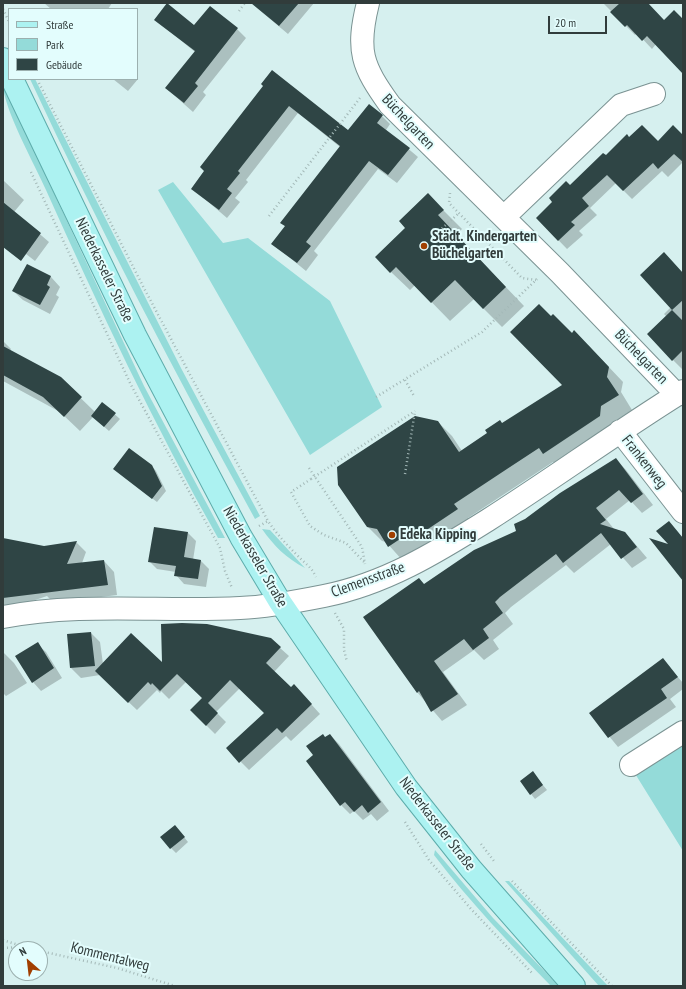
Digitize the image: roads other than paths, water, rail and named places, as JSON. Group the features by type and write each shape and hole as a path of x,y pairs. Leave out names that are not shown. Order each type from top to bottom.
{"main road":[{"path":"3,59 8,70"},
{"name":"Niederkasseler Straße","path":"12,80 135,335 241,537 280,602 406,787 471,869 574,986"}],"street":[{"name":"Büchelgarten","path":"368,3 362,25 361,50 373,82 390,105 456,172 553,265 680,393"},
{"path":"504,217 621,105 654,94"},
{"name":"Clemensstraße","path":"3,617 20,614 114,607 241,608 325,596 375,581 430,556 520,500 620,431 680,393"},
{"name":"Frankenweg","path":"620,431 683,512"},
{"path":"631,765 683,732"}],"place":[{"name":"Städt. Kindergarten Büchelgarten","path":"424,246"},
{"name":"Edeka Kipping","path":"392,535"}]}
